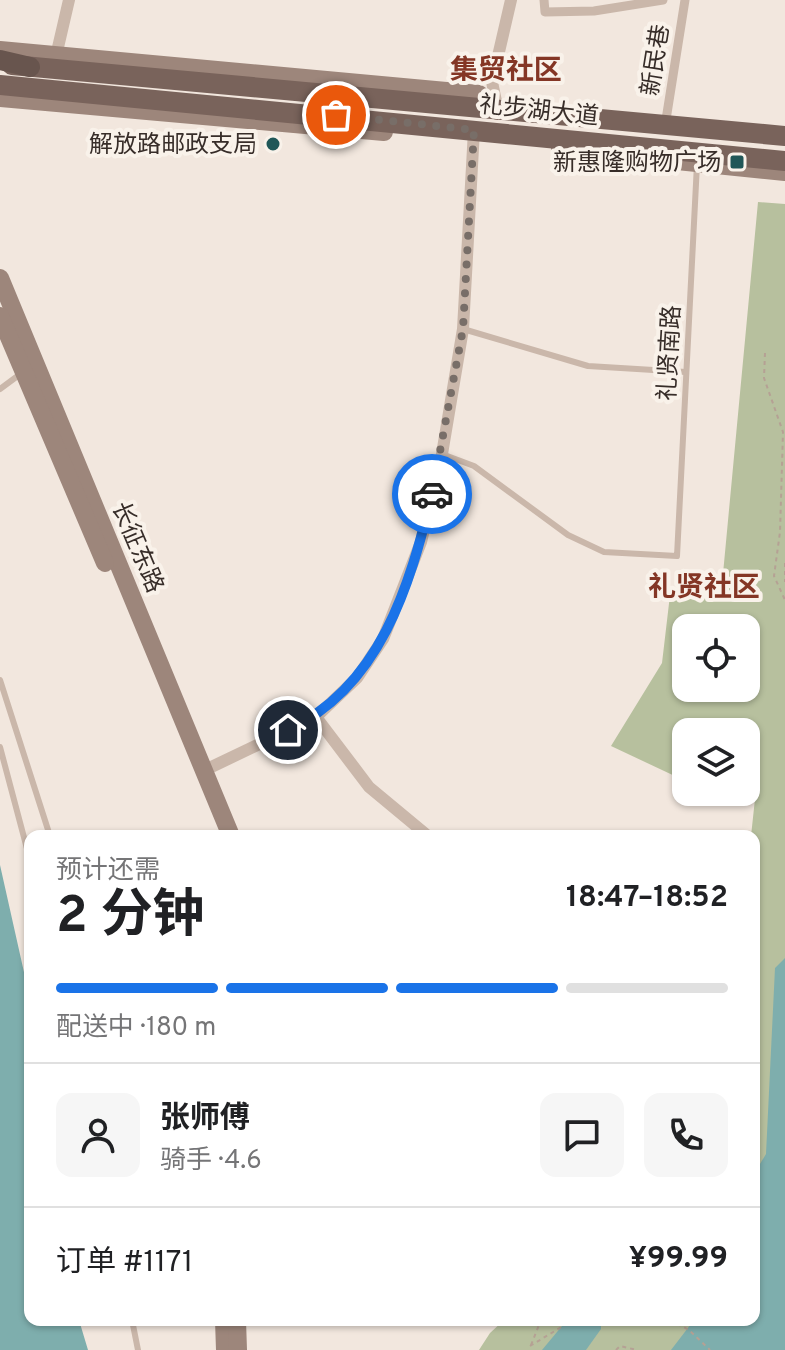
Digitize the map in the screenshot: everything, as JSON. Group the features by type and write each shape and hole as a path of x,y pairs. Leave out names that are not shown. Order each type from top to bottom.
{"highway":[{"path":"0,62 28,77"}],"main road":[{"path":"0,50 479,94 498,111"},
{"name":"礼步湖大道","path":"28,77 474,135 697,158 785,161"},
{"name":"礼步湖大道","path":"0,87 28,77 498,111 785,136"},
{"path":"0,98 474,135"},
{"path":"697,158 785,172"},
{"name":"长征东路","path":"0,278 229,830"},
{"name":"长征东路","path":"0,316 10,348 24,372 217,830"},
{"path":"224,1326 225,1350"},
{"path":"237,1326 238,1350"}],"street":[{"path":"56,56 69,0"},
{"path":"498,111 492,82 511,0"},
{"name":"新民巷","path":"544,0 545,12 594,11 663,0"},
{"name":"新民巷","path":"665,126 685,0"},
{"path":"205,770 316,717 357,678 383,639 421,542 442,454 463,329 474,135"},
{"path":"316,717 369,787 421,830"}],"lane":[{"name":"礼贤南路","path":"442,454 474,466 568,535 604,552 677,556 697,158"},
{"path":"463,329 588,366 686,372"},
{"path":"0,389 24,372"},
{"path":"0,680 48,830"},
{"path":"0,747 24,837"},
{"path":"133,1326 138,1350"}],"path":[{"path":"765,353 764,378 783,432 780,532 774,576 785,600"},
{"path":"785,563 785,582"},
{"path":"538,1326 530,1346 563,1326"},
{"path":"681,1326 710,1350"},
{"path":"616,1350 620,1346 637,1350"}],"green space":[{"path":"758,202 785,204 785,1350 479,1350 498,1326 760,1326 760,830 752,830 754,806 760,806 760,718 672,718 672,775 611,746 662,663 670,595 721,595"}],"water":[{"path":"0,865 24,972 24,1326 81,1326 88,1350 0,1350"},
{"path":"785,958 785,1350 671,1350 689,1326 760,1326 760,1164 766,1154 775,968"},
{"path":"562,1326 601,1326 586,1350 542,1350"}],"way so far":[{"path":"336,115 474,130 463,329 442,454 432,494"}],"place":[{"name":"解放路邮政支局","path":"273,144"},
{"name":"新惠隆购物广场","path":"737,162"}],"district":[{"name":"集贸社区","path":"506,69"},
{"name":"礼贤社区","path":"704,586"}],"route":[{"path":"288,730 316,717 357,678 383,639 421,542 432,494"}]}
